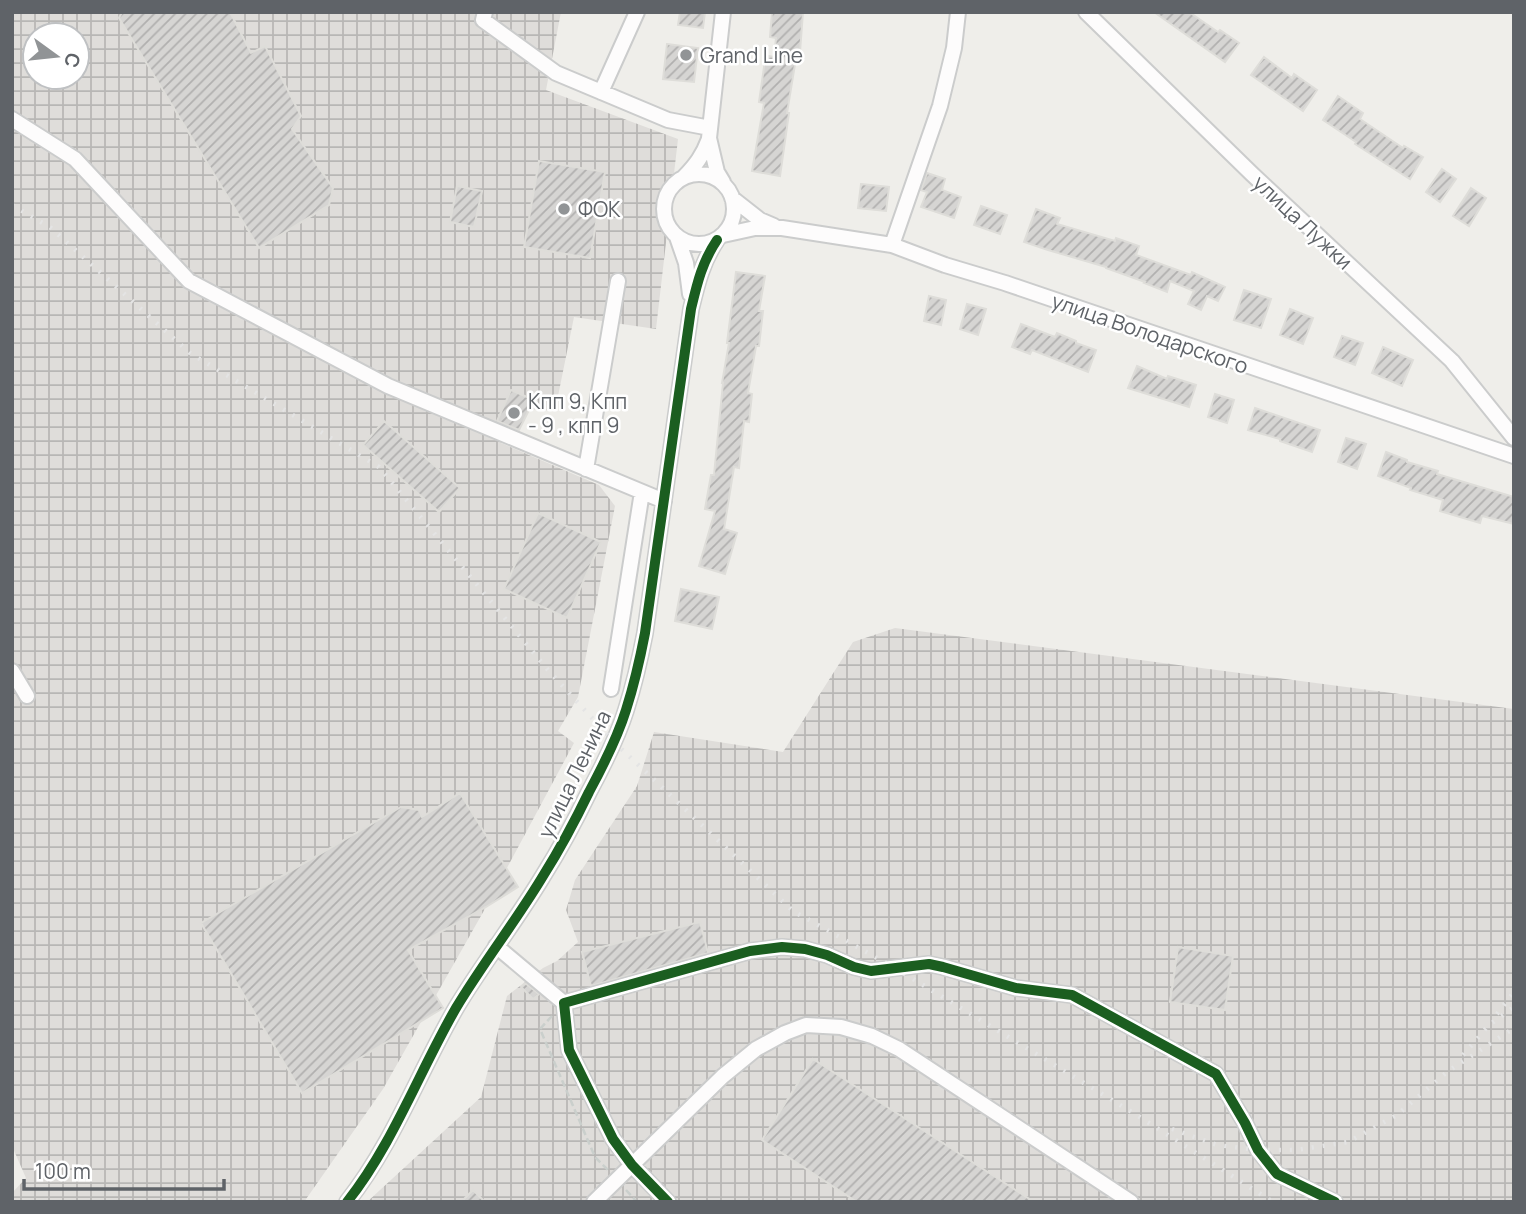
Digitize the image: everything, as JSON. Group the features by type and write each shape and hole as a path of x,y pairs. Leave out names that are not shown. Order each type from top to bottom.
{"street":[{"path":"485,12 483,20 556,73 668,120 710,133"},
{"path":"601,92 637,12"},
{"path":"723,12 710,133 696,166 673,185 667,195 664,218 677,237 696,245 755,228 782,228"},
{"path":"892,245 940,106 954,48 958,12"},
{"name":"улица Лужки","path":"1086,12 1252,174 1452,361 1514,438"},
{"path":"12,119 75,159 189,281 388,386 664,501"},
{"path":"691,309 707,254 729,228 733,218 734,208 729,192 717,172 710,133"},
{"path":"683,178 694,174 716,178 761,220 782,228"},
{"name":"улица Володарского","path":"782,228 892,245 1514,456"},
{"path":"677,237 690,279 691,309"},
{"path":"586,469 618,281"},
{"name":"улица Ленина","path":"347,1202 381,1151 444,1029 564,841 622,721 643,645 691,309"},
{"path":"611,689 642,492"},
{"path":"12,671 27,696"},
{"path":"496,946 564,1003 569,1050 613,1139 632,1165 668,1202"},
{"path":"564,1003 750,951 782,947 805,949 871,971 929,964 1016,988 1072,995 1216,1074 1258,1150 1277,1174 1335,1202"},
{"path":"594,1202 723,1076 756,1049 785,1033 806,1026 841,1027 872,1036 899,1049 1130,1202"}],"path":[{"path":"564,1003 540,1030 595,1157 637,1202"}],"shaded area":[{"path":"12,12 561,12 546,90 678,139 656,329 574,317 555,411 516,408 501,443 599,485 615,506 578,697 558,731 574,743 486,907 383,1089 304,1202 12,1202 12,1193 26,1178 12,1146"},
{"path":"895,628 1514,709 1514,1202 367,1202 481,1097 507,996 543,968 557,961 578,942 566,910 575,880 637,786 654,732 783,752 853,642"}],"building":[{"path":"122,12 230,12 251,53 265,46 301,116 292,129 333,188 329,205 259,248 119,18"},
{"path":"680,12 705,12 703,28 678,25"},
{"path":"772,12 803,12 800,52 797,52 787,113 780,176 752,171 764,103 759,102 765,60 767,61 768,56 774,57 776,38 770,37"},
{"path":"1154,12 1189,12 1239,43 1225,62"},
{"path":"667,44 698,48 694,82 663,79"},
{"path":"1264,57 1292,78 1294,74 1317,90 1303,111 1251,75"},
{"path":"1338,96 1363,113 1360,119 1403,148 1404,146 1423,157 1410,179 1323,120"},
{"name":"ФОК","path":"539,161 605,172 590,258 524,247"},
{"path":"1442,169 1456,179 1440,202 1426,192"},
{"path":"927,173 945,179 942,190 961,197 954,218 921,207 927,192 921,190"},
{"path":"861,184 889,187 886,211 858,208"},
{"path":"457,186 482,191 474,227 450,222"},
{"path":"1471,188 1486,198 1469,226 1453,216"},
{"path":"981,206 1007,215 1000,234 974,225"},
{"path":"1036,209 1060,218 1057,224 1139,246 1136,255 1191,275 1192,272 1225,287 1218,301 1207,296 1201,310 1188,304 1194,291 1170,281 1167,292 1106,267 1024,242"},
{"path":"736,272 765,276 759,311 763,311 759,346 756,346 748,393 752,394 749,422 744,421 739,468 734,467 724,529 737,533 725,574 699,566 715,511 705,509 711,475 714,475"},
{"path":"1244,290 1271,299 1261,328 1234,320"},
{"path":"929,296 946,300 941,325 924,321"},
{"path":"967,304 986,309 978,335 960,329"},
{"path":"1290,309 1313,318 1303,344 1280,335"},
{"path":"1021,324 1055,337 1057,333 1096,350 1088,372 1032,350 1030,354 1012,347"},
{"path":"1342,336 1363,343 1355,365 1334,357"},
{"path":"1383,347 1413,360 1402,386 1372,373"},
{"path":"1137,366 1167,379 1168,376 1196,385 1189,407 1128,388"},
{"name":"Кпп 9, Кпп - 9 , кпп 9","path":"511,390 534,400 519,430 497,421"},
{"path":"1215,394 1234,400 1227,423 1208,417"},
{"path":"1255,408 1320,430 1312,452 1248,430"},
{"path":"384,421 460,488 439,512 363,445"},
{"path":"1346,438 1366,444 1357,469 1338,462"},
{"path":"1386,452 1407,462 1438,471 1437,474 1514,497 1514,524 1482,516 1480,523 1440,511 1443,500 1378,476"},
{"path":"538,513 601,542 567,618 504,589"},
{"path":"681,589 719,597 712,629 675,621"},
{"path":"460,793 518,887 408,950 443,1008 302,1093 201,923 401,807 419,810 422,817"},
{"path":"700,922 708,953 591,986 582,952"},
{"path":"1178,947 1233,956 1225,1010 1170,1002"},
{"path":"525,983 539,994 533,999 521,987"},
{"path":"813,1059 1034,1202 857,1202 762,1140"},
{"path":"473,1190 485,1202 461,1202"}],"railway":[{"path":"12,205 51,228 190,353 379,467 548,670 614,742 793,911 895,968 1135,1114 1273,1202"},
{"path":"1497,1014 1514,992"},
{"path":"1463,1055 1489,1025 1514,1007"},
{"path":"1172,1129 1217,1145 1258,1150 1296,1150 1348,1142 1397,1115 1447,1072 1514,1028"}],"cycle path":[{"path":"347,1202 392,1132 456,1008 555,856 618,731 632,691 645,633 691,309 704,265 717,240"},
{"path":"668,1202 632,1165 613,1139 569,1050 564,1003 750,951 782,947 805,949 871,971 929,964 1016,988 1072,995 1216,1074 1258,1150 1277,1174 1335,1202"}],"place":[{"name":"Grand Line","path":"686,55"},
{"name":"ФОК","path":"564,209"},
{"name":"Кпп 9, Кпп - 9 , кпп 9","path":"514,413"}]}
